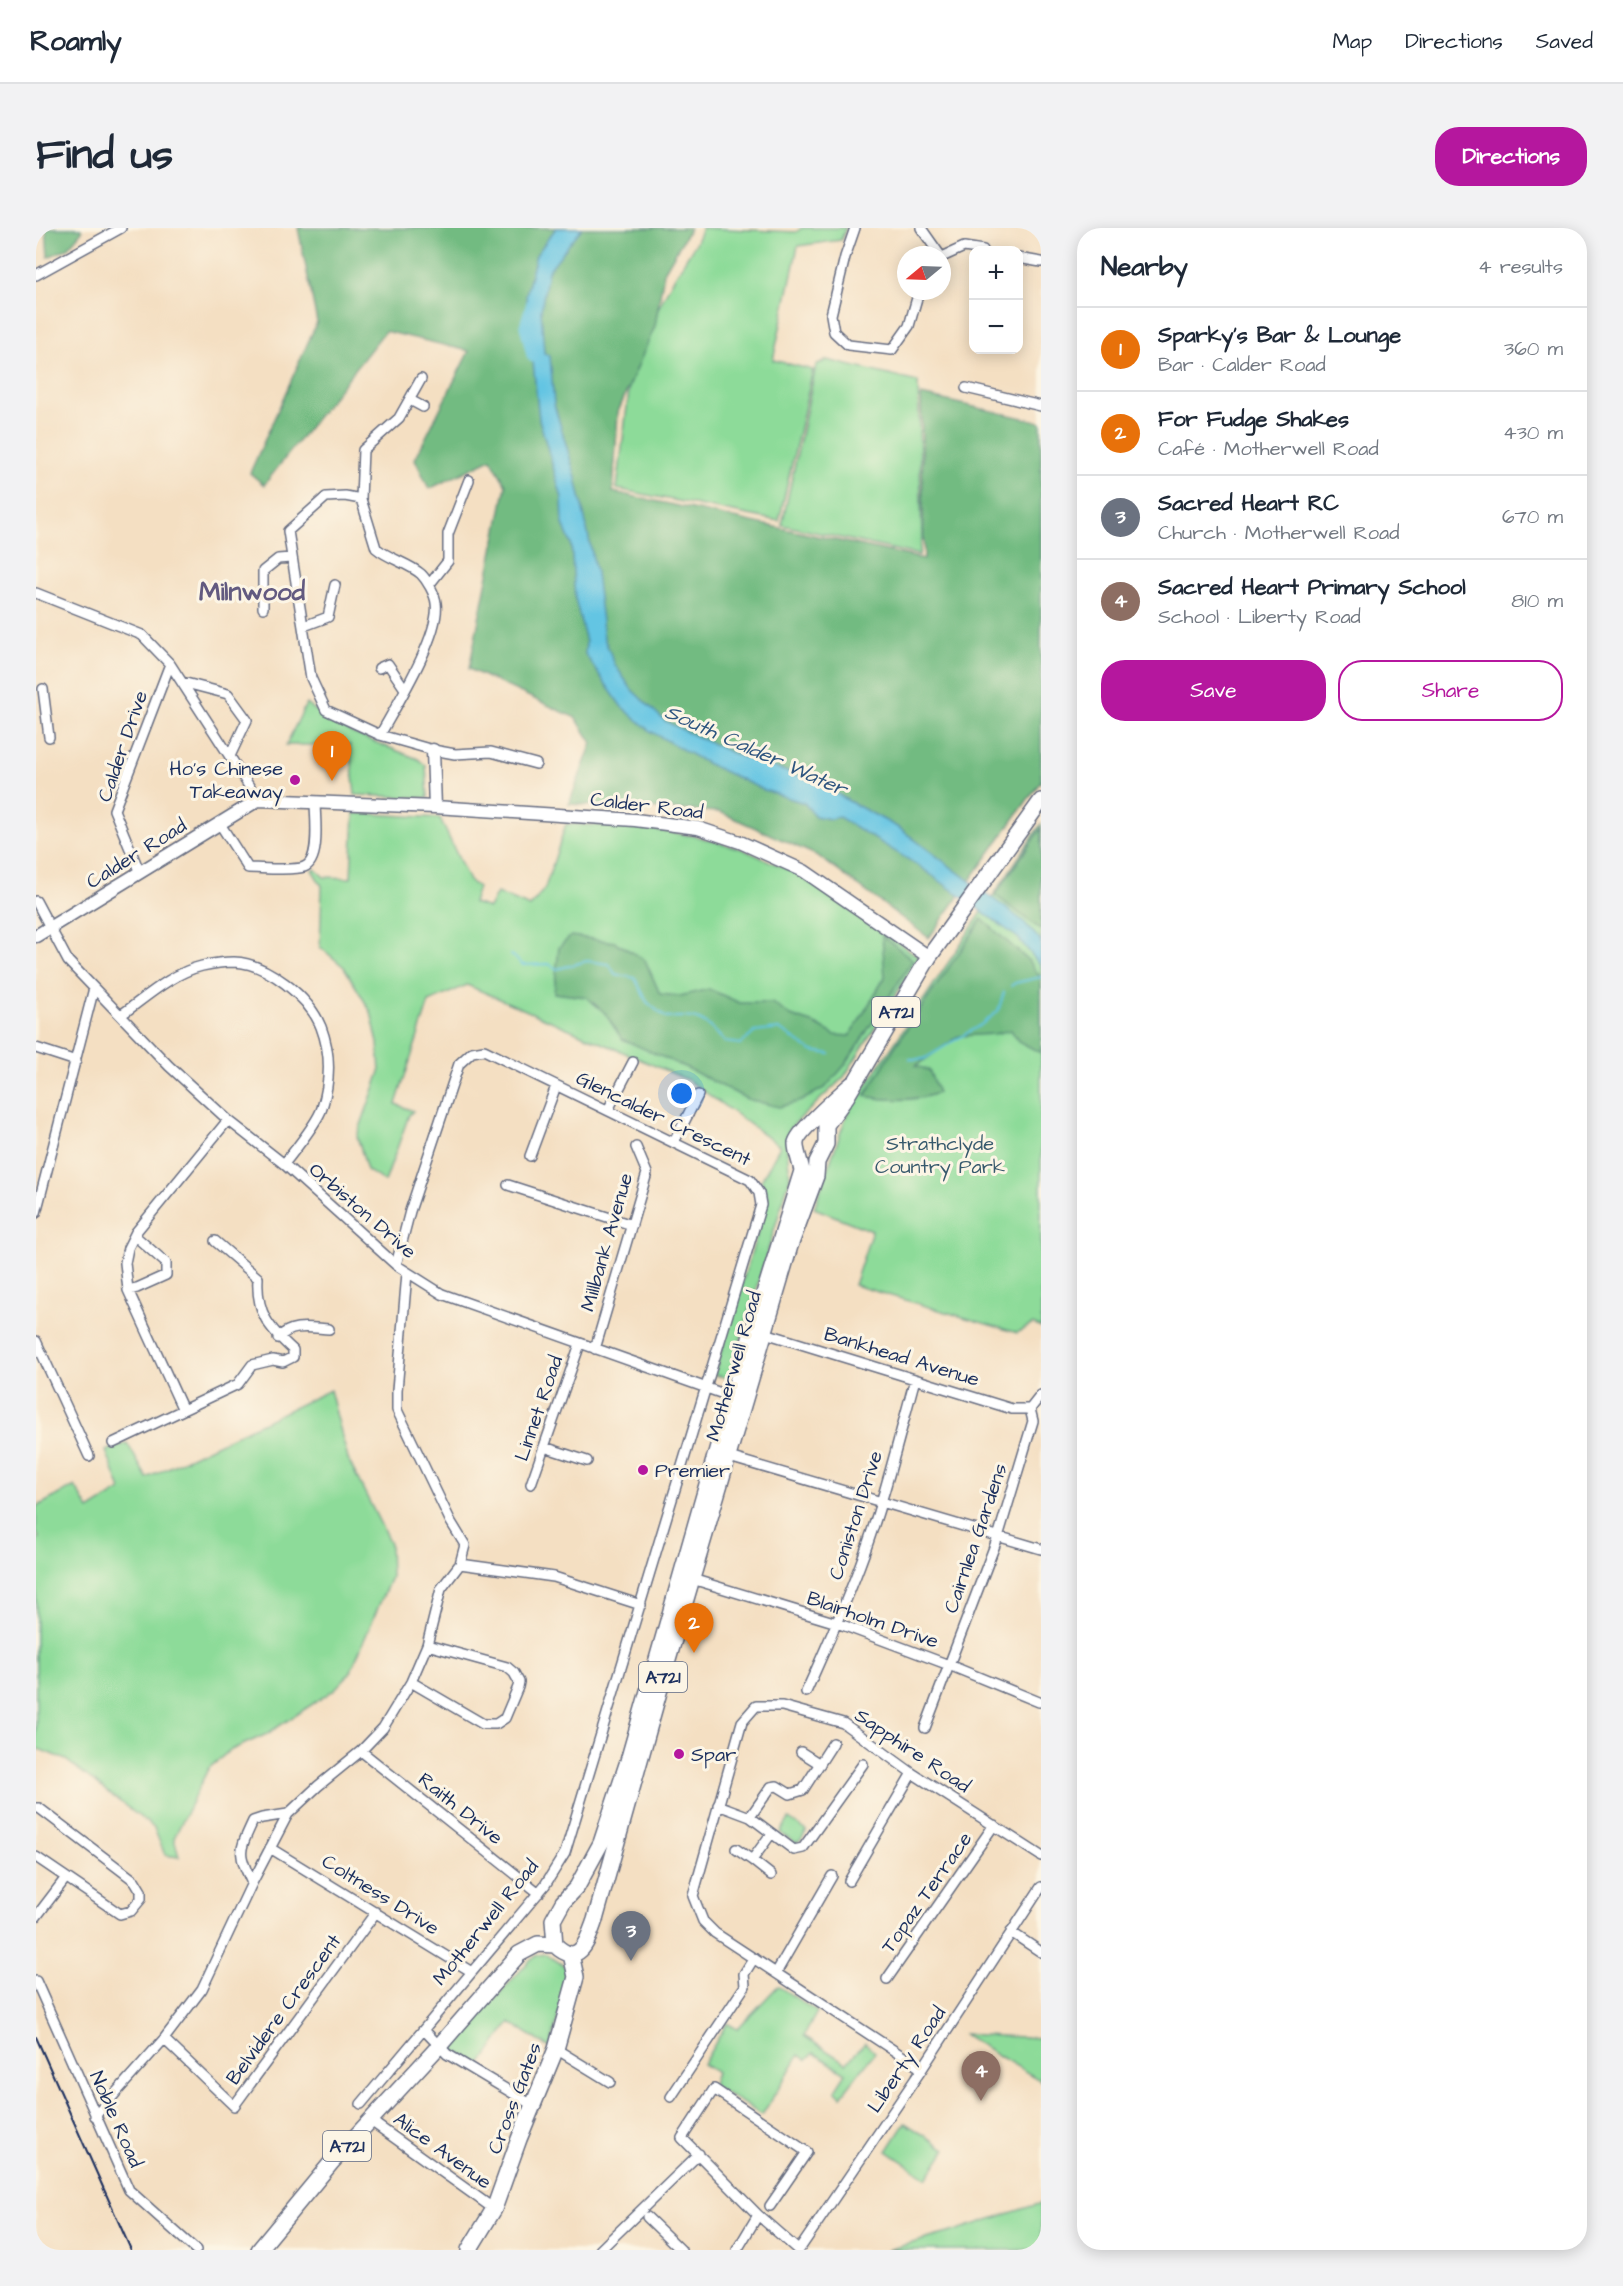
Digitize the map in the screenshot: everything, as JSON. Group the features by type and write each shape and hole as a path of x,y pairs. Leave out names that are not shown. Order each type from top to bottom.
{"main road":[{"name":"A721","path":"819,1157 824,1151 826,1125 847,1096 929,957 1041,801"},
{"name":"A721","path":"799,1154 796,1144 805,1131 852,1084"},
{"path":"805,1131 820,1133 825,1138"},
{"path":"799,1154 807,1159 819,1157"},
{"name":"Motherwell Road","path":"555,1945 553,1920 563,1902 577,1887 601,1843 628,1761 732,1397 802,1171 799,1154"},
{"name":"Motherwell Road","path":"571,1954 586,1946 601,1900 652,1715 790,1246 816,1176 819,1157"},
{"path":"577,1887 592,1888 601,1900"},
{"name":"A721","path":"259,2250 332,2163 440,2045 519,1954 538,1944 555,1945"},
{"path":"555,1945 562,1952 571,1954"},
{"name":"Cross Gates","path":"469,2250 494,2209 519,2139 556,2049 576,1977 571,1954"}],"street":[{"path":"36,274 121,228"},
{"path":"855,228 831,315 834,332 848,345 892,350 909,326 916,300"},
{"path":"921,228 934,246"},
{"path":"951,252 964,247 969,248"},
{"path":"1023,259 1041,261"},
{"path":"380,735 419,666 436,617 436,602 429,585 420,574 376,549 362,499 363,450 399,418 421,379"},
{"path":"966,388 1041,406"},
{"path":"410,400 423,407"},
{"path":"429,585 448,561 448,534 469,480"},
{"path":"362,499 326,496 288,531 311,678 326,710 380,735 433,750 455,754 491,752 536,764"},
{"path":"263,608 263,571 278,559 291,558"},
{"path":"304,626 328,617 335,585"},
{"path":"36,593 142,635 170,664 258,800"},
{"path":"386,654 383,666 405,689"},
{"name":"Calder Drive","path":"140,873 114,810 170,664"},
{"path":"182,682 228,694 247,720 230,756"},
{"path":"43,689 49,737"},
{"path":"36,714 47,712"},
{"path":"433,750 435,807"},
{"name":"Calder Road","path":"36,936 258,800 435,807 634,820 698,828 740,842 804,871 929,957"},
{"path":"220,824 248,868 303,868 312,862 315,852 315,802"},
{"name":"Orbiston Drive","path":"36,901 68,961 169,1066 228,1120 284,1164 407,1273 442,1294 732,1397"},
{"path":"121,1015 185,972 201,966 234,962 248,964 271,974 301,997 321,1027 328,1066 328,1085 322,1111 284,1164"},
{"path":"36,1213 94,988"},
{"path":"36,1048 76,1061"},
{"name":"Glencalder Crescent","path":"396,1265 410,1211 459,1064 472,1052 484,1050 750,1180 759,1193 761,1205 707,1389"},
{"path":"608,1110 633,1062"},
{"path":"530,1156 556,1086"},
{"path":"674,1142 698,1095"},
{"path":"183,1410 128,1290 125,1269 128,1248 136,1232 228,1120"},
{"name":"Millbank Avenue","path":"595,1348 647,1173 636,1147"},
{"path":"508,1185 632,1225"},
{"path":"128,1290 166,1275 168,1269 166,1263 135,1236"},
{"path":"113,1443 238,1384 252,1365 273,1360 283,1362 293,1357 293,1350 279,1338 261,1312 258,1278 214,1241"},
{"path":"95,2116 164,2039 202,1989 252,1883 288,1814 361,1751 382,1728 411,1682 427,1645 441,1589 460,1564 465,1545 451,1522 397,1410 407,1273"},
{"path":"279,1338 285,1331 296,1327 329,1329"},
{"name":"Bankhead Avenue","path":"765,1333 1012,1408 1030,1409"},
{"path":"36,1341 89,1456"},
{"name":"Linnet Road","path":"531,1484 580,1344"},
{"name":"Coniston Drive","path":"806,1692 861,1564 881,1502 915,1379"},
{"name":"Motherwell Road","path":"361,2104 539,1893 565,1853 707,1389"},
{"path":"1030,1409 1041,1395"},
{"name":"Cairnlea Gardens","path":"925,1728 998,1537 1033,1421 1030,1409"},
{"path":"544,1447 587,1461"},
{"path":"729,1456 1041,1549"},
{"path":"460,1564 554,1576 640,1605"},
{"name":"Blairholm Drive","path":"692,1579 837,1623 1039,1702"},
{"path":"411,1682 483,1724 496,1724 505,1718 518,1687 517,1677 507,1667 427,1645"},
{"name":"Sapphire Road","path":"921,2069 715,1933 703,1921 693,1896 742,1722 756,1706 782,1706 843,1723 912,1773 1041,1856"},
{"path":"750,1817 771,1787 777,1786 790,1794 803,1790 833,1743"},
{"name":"Raith Drive","path":"361,1751 539,1893"},
{"path":"801,1752 820,1764"},
{"path":"718,1805 750,1817 794,1850 803,1848 863,1764"},
{"path":"849,1881 912,1773"},
{"path":"36,1808 74,1833 135,1881 141,1891 141,1899 131,1911 120,1914 36,1857"},
{"path":"252,1883 240,1858 240,1849 253,1821 288,1814"},
{"name":"Topaz Terrace","path":"887,1979 994,1825"},
{"path":"752,1860 771,1834"},
{"name":"Coltness Drive","path":"270,1848 472,1972"},
{"path":"736,1849 771,1875"},
{"path":"776,1973 832,1876"},
{"path":"36,1917 65,1878"},
{"name":"Liberty Road","path":"799,2250 1041,1887"},
{"name":"Belvidere Crescent","path":"164,2039 234,2106 376,1912"},
{"path":"1011,1932 1041,1952"},
{"path":"670,2097 745,1986 744,1974 754,1958"},
{"name":"Noble Road","path":"36,1981 39,1995 129,2190 196,2250"},
{"path":"424,2030 447,2054 534,2106"},
{"path":"556,2049 610,2082"},
{"path":"770,2206 807,2152 714,2089 682,2138 758,2215 799,2250"},
{"name":"Alice Avenue","path":"371,2121 494,2209"},
{"path":"607,2248 699,2154"},
{"path":"737,2250 758,2215"},
{"path":"647,2217 681,2250"}],"green space":[{"path":"46,228 81,228 82,231 67,249 48,257"},
{"path":"298,228 690,228 664,272 655,326 618,412 613,492 924,559 921,395 1041,422 1041,781 929,938 818,856 720,812 569,804 592,743 576,718 469,669 506,485 491,459 429,489 415,459 469,351 385,331 264,485 250,473 317,322"},
{"path":"702,228 796,232 802,228 846,228 841,240 798,246 773,360 813,370 779,521 617,489 633,358"},
{"path":"827,360 918,382 922,538 919,555 782,525 816,365"},
{"path":"306,704 352,733 418,759 426,766 428,798 355,795 350,745 286,745"},
{"path":"354,813 440,818 469,881 478,887 473,903 489,908 497,893 530,907 545,888 566,824 633,827 695,836 742,849 796,873 919,957 844,1077 790,1128 786,1139 790,1178 729,1378 714,1375 768,1198 761,1181 780,1146 688,1080 467,985 429,1002 396,1104 413,1111 409,1115 385,1182 367,1170 357,1136 380,1072 378,1043 371,1012 344,967 320,947 322,886 312,870 315,869 324,877 351,878"},
{"name":"Strathclyde Country Park","path":"1041,824 1041,1328 1033,1324 1017,1333 854,1285 872,1231 814,1208 847,1114"},
{"path":"1041,828 1041,930 995,895"},
{"path":"982,919 1030,962 1041,979 1041,1053 1018,1041 1011,1030 994,1034 959,1036 916,1066 929,1070 938,1093 920,1098 902,1099 865,1096 894,1048"},
{"path":"882,935 913,960 845,1065 826,1087 801,1101 779,1107 747,1099 689,1069 622,1039 604,1012 586,997 554,993 559,947 571,936 615,942 645,960 660,994 680,996 709,989 740,1003 772,1003 791,1016 815,1024 835,1035 850,1036 885,977"},
{"path":"330,1390 348,1459 390,1543 391,1577 350,1673 334,1690 267,1734 229,1751 208,1769 174,1838 179,1857 165,1855 154,1828 66,1760 39,1749 36,1750 36,1540 39,1538 36,1531 36,1507 75,1486 89,1510 121,1490 106,1451 127,1443 147,1478"},
{"path":"789,1819 807,1831 796,1843 780,1833"},
{"path":"546,1954 568,1968 569,1975 550,2048 510,2022 481,2065 450,2048 531,1959"},
{"path":"778,1986 817,2012 804,2036 846,2063 865,2043 875,2052 841,2096 835,2090 846,2073 814,2053 806,2060 799,2055 762,2115 712,2085 716,2072 703,2064 727,2023 737,2029"},
{"path":"963,2034 1041,2038 1041,2081"},
{"path":"905,2123 946,2149 927,2178 887,2151"},
{"path":"1041,2203 1041,2250 887,2250 948,2233"}],"water":[{"name":"South Calder Water","path":"556,228 582,228 548,271 541,310 544,353 550,356 554,404 576,478 596,573 604,638 615,665 632,690 665,721 739,756 818,782 899,828 1023,921 1041,941 1041,966 1018,938 991,918 919,866 839,817 830,819 815,816 804,803 764,790 706,763 650,731 621,706 585,654 586,642 575,598 571,544 563,524 562,498 539,419 526,295 536,255"}],"waterway":[{"name":"South Calder Water","path":"534,303 527,326 534,355"},
{"path":"511,955 523,965 549,964 557,969 587,961 609,964 615,974 635,978 647,1002 666,1018 685,1017 700,1020 712,1028 725,1042 741,1044 755,1032 779,1029 812,1051 830,1054"},
{"path":"1011,986 1041,977"},
{"path":"910,1059 924,1059 982,1024 998,1011 1004,992"}],"railway":[{"path":"36,2037 131,2250"}],"place":[{"name":"Ho's Chinese Takeaway","path":"295,780"},
{"name":"Sparky's Bar & Lounge","path":"332,781"},
{"name":"Premier","path":"643,1470"},
{"name":"For Fudge Shakes","path":"694,1653"},
{"name":"Spar","path":"679,1754"},
{"name":"Sacred Heart RC","path":"631,1961"},
{"name":"Sacred Heart Primary School","path":"981,2101"}],"district":[{"name":"Milnwood","path":"252,591"}]}
